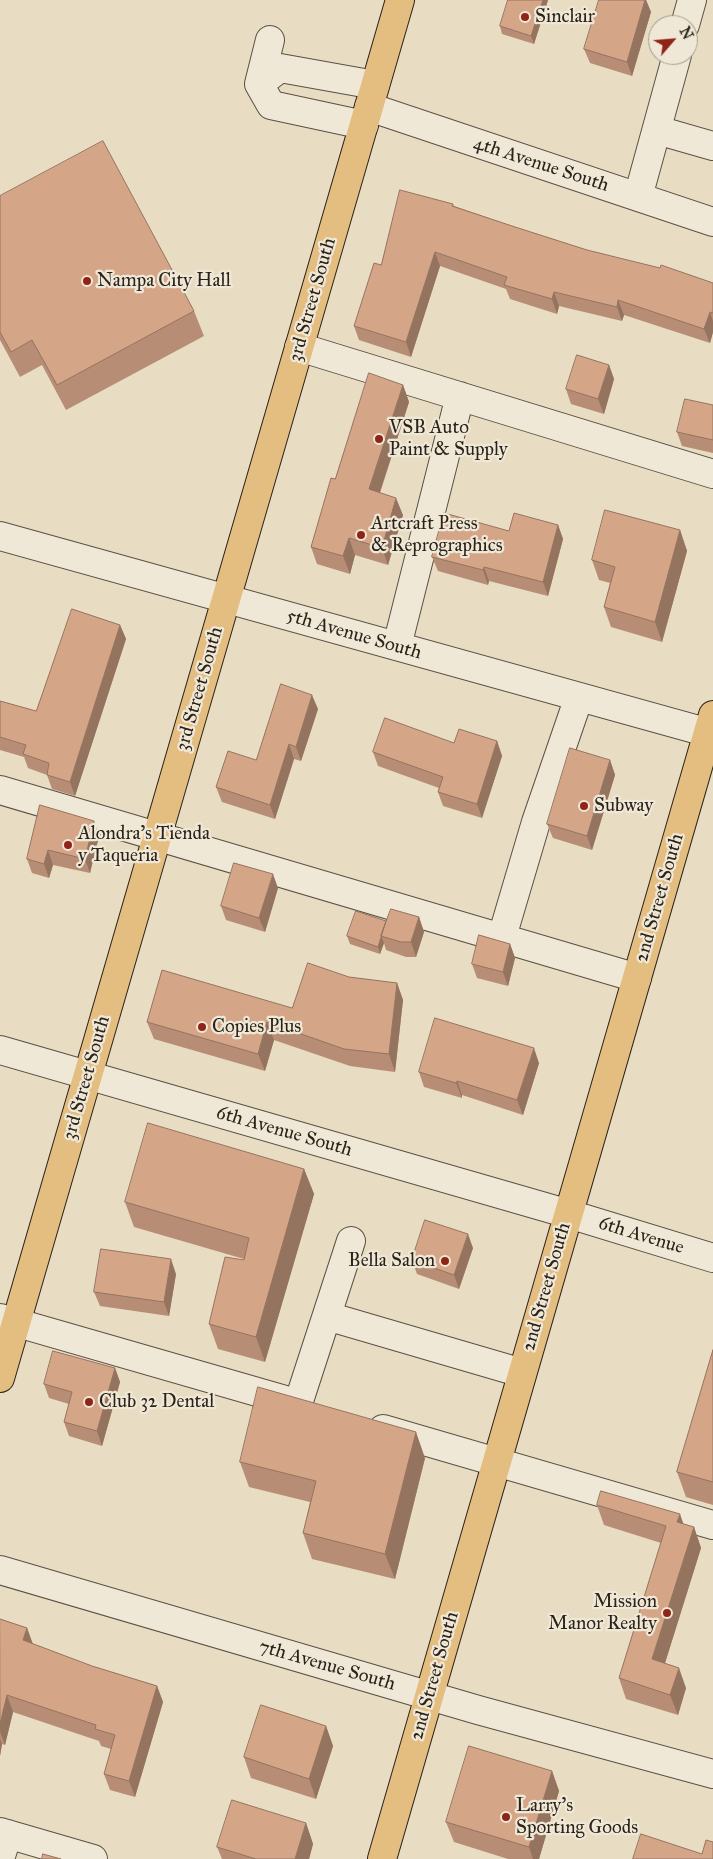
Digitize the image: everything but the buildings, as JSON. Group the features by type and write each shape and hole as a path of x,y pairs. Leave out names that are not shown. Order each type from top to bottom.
{"main road":[{"name":"3rd Street South","path":"0,1378 8,1320 88,1075 400,0"},
{"name":"2nd Street South","path":"382,1859 711,727"}],"street":[{"path":"688,15 692,0"},
{"path":"270,40 259,84 272,105 369,106"},
{"path":"638,197 674,65"},
{"path":"259,84 280,68 369,106"},
{"name":"4th Avenue South","path":"369,106 713,222"},
{"path":"657,130 713,146"},
{"path":"299,347 713,474"},
{"path":"397,646 460,396"},
{"name":"5th Avenue South","path":"0,536 579,697 711,727"},
{"path":"502,937 536,822 579,697"},
{"path":"0,790 158,835 637,978"},
{"name":"6th Avenue South","path":"0,1050 568,1214"},
{"name":"6th Avenue","path":"568,1214 713,1258"},
{"path":"8,1320 308,1407 327,1316 351,1241"},
{"path":"327,1316 522,1373"},
{"path":"355,1421 713,1526"},
{"name":"7th Avenue South","path":"0,1570 429,1695 713,1774"},
{"path":"3,1842 93,1859"}],"place":[{"name":"Sinclair","path":"525,17"},
{"name":"Nampa City Hall","path":"87,281"},
{"name":"VSB Auto Paint & Supply","path":"379,439"},
{"name":"Artcraft Press & Reprographics","path":"361,535"},
{"name":"Subway","path":"584,806"},
{"name":"Alondra's Tienda y Taqueria","path":"68,845"},
{"name":"Copies Plus","path":"202,1027"},
{"name":"Bella Salon","path":"445,1261"},
{"name":"Club 32 Dental","path":"89,1402"},
{"name":"Mission Manor Realty","path":"667,1613"},
{"name":"Larry's Sporting Goods","path":"506,1817"}]}
